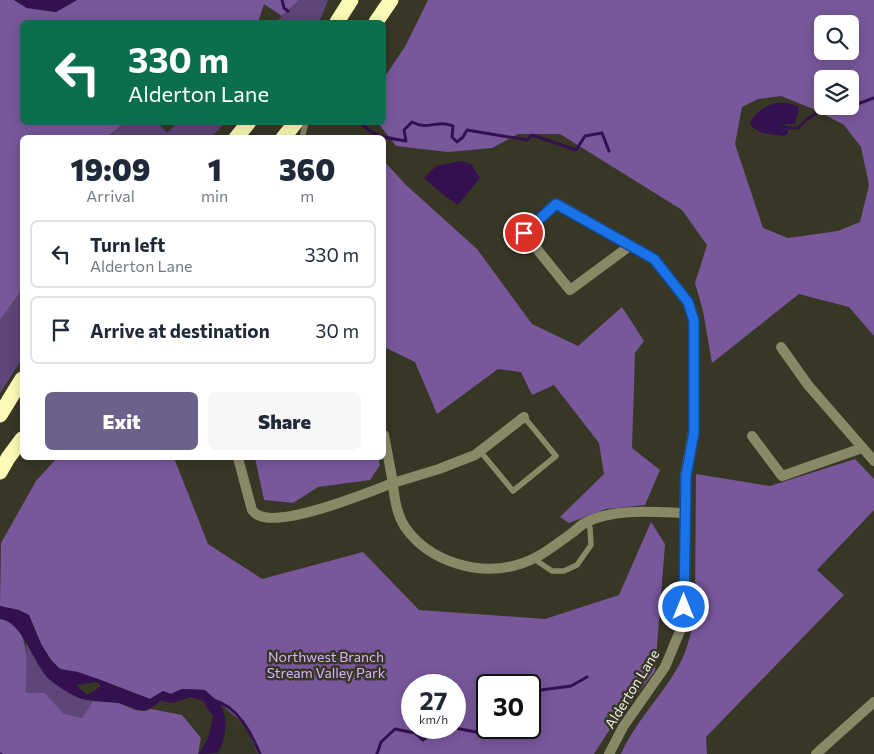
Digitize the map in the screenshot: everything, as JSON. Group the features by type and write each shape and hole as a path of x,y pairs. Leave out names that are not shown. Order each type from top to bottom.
{"highway":[{"path":"338,20 351,0"},
{"path":"377,20 390,0"},
{"path":"238,135 247,125"},
{"path":"285,135 293,125"},
{"path":"0,414 20,382"},
{"path":"0,472 20,442"}],"street":[{"name":"Alderton Lane","path":"609,754 623,727 665,667 680,631 684,607 686,476 694,432 694,321 688,302 654,259 631,245 556,204 524,233 570,290 631,245"},
{"path":"781,347 808,385 874,461"},
{"path":"239,460 252,510 258,516 269,518 284,517 324,509 475,455 524,418"},
{"path":"752,436 782,476 862,448"},
{"path":"386,446 395,499 404,525 414,537 435,555 456,563 478,568 512,567 541,556 587,522 613,514 666,511 685,513"},
{"path":"816,754 874,702"}],"lane":[{"path":"480,451 513,491 556,456 524,418"},
{"path":"534,558 552,571 564,571 577,565 591,545 590,528 587,522"}],"shaded area":[{"path":"14,0 77,0 56,12 27,8"},
{"path":"299,0 328,0 319,20 278,20"},
{"path":"775,103 788,103 798,106 799,109 795,124 780,124 781,127 788,130 788,134 784,136 761,132 750,124 757,114"},
{"path":"123,125 160,125 167,133 175,125 223,125 213,135 111,135"},
{"path":"462,161 471,164 480,178 458,205 424,178 436,166"},
{"path":"20,293 20,362 0,393 0,320"},
{"path":"0,606 19,610 29,615 41,644 51,660 60,669 78,672 150,699 163,691 171,694 182,689 205,690 220,704 225,716 225,735 218,753 199,754 208,738 213,717 203,701 191,697 173,703 160,701 148,709 140,710 118,703 88,700 75,696 50,680 38,665 16,628 0,619","holes":["96,682 101,686 90,694 86,694 76,685"]},
{"path":"26,643 48,678 81,699 93,701 82,718 63,713 45,693 26,693"}],"green space":[{"path":"0,0 14,0 27,8 56,12 77,0 299,0 282,16 264,4 259,20 20,20 20,125 122,125 110,135 20,135 20,293 0,320"},
{"path":"428,0 874,0 874,336 849,307 799,294 712,363 703,311 695,283 707,245 682,210 560,134 518,134 492,148 448,152 396,146 380,125 386,125 386,75 406,45","holes":["814,70 859,70 859,115 825,115 844,125 861,147 869,185 860,222 838,231 788,238 763,228 735,144 742,107 758,99 781,96 814,109"]},
{"path":"386,163 406,185 477,249 532,324 578,346 622,307 644,341 635,353 632,448 660,470 645,505 606,509 569,523 560,517 604,474 599,443 554,385 532,395 521,372 498,369 437,414 415,362 386,348"},
{"path":"855,459 874,479 874,510 817,570 844,595 706,737 707,754 621,754 633,731 678,667 690,637 695,605 696,474 770,486"},
{"name":"Northwest Branch Stream Valley Park","path":"55,460 175,460 208,544 262,579 363,552 419,610 545,619 619,595 651,522 665,544 655,671 608,732 594,754 258,754 245,725 205,690 182,689 171,694 163,691 150,699 98,679 60,669 51,660 41,644 29,615 0,606 1,543 36,481"},
{"path":"255,460 379,460 380,465 370,480 318,487 293,503 264,500"},
{"path":"0,619 11,622 23,638 26,660 26,693 45,693 63,713 82,718 93,701 119,703 135,710 145,711 151,709 182,715 201,738 198,754 0,754"}],"waterway":[{"path":"282,0 284,8 288,11"},
{"path":"859,103 874,98"},
{"path":"780,124 787,128 798,128 814,115"},
{"path":"386,138 406,141 404,130 412,122 423,125 447,124 453,126 452,137 457,142 467,130 527,140 532,135 576,150 585,136 602,133 609,151"},
{"path":"363,125 379,135"},
{"path":"541,690 571,686 587,677"},
{"path":"213,700 222,703 236,714 248,729 260,754"},
{"path":"377,754 381,742 395,729 401,730"},
{"path":"466,730 476,732"}],"route":[{"path":"524,233 556,204 654,259 688,302 694,321 694,432 686,476 684,607"}]}
